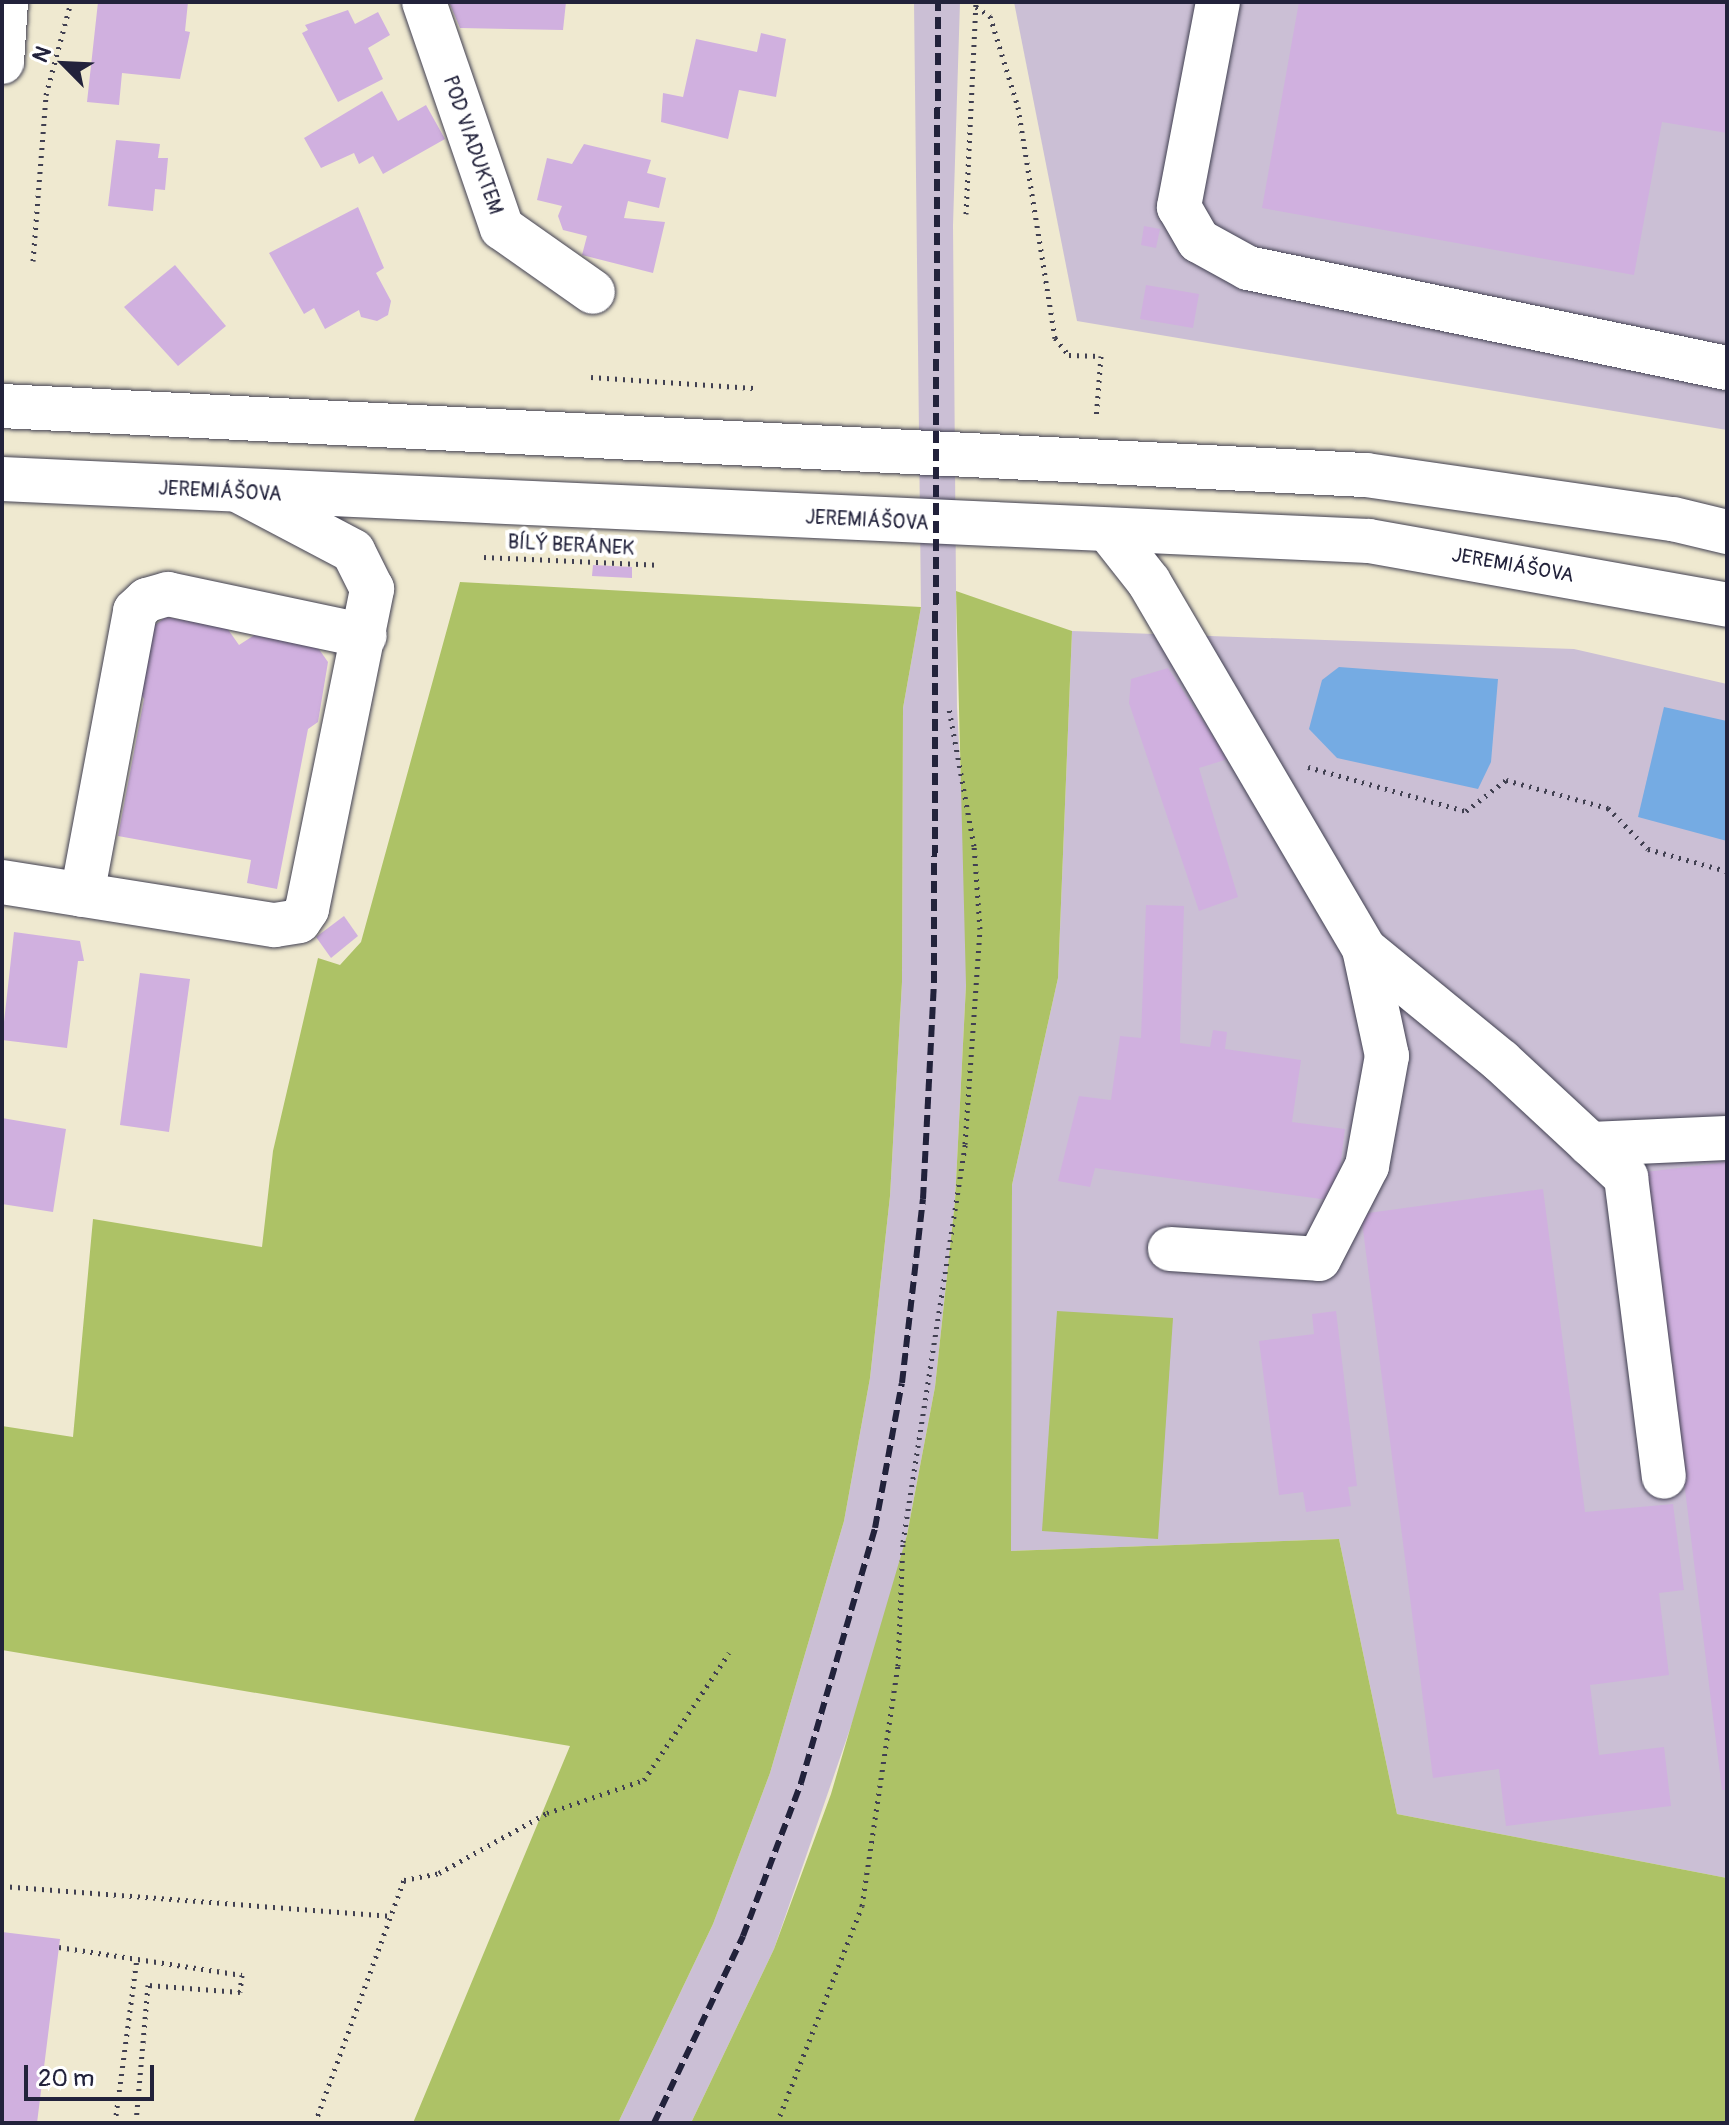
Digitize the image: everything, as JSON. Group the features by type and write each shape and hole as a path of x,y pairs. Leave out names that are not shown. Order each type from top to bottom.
{"main road":[{"path":"2,62 6,2"},
{"name":"POD VIADUKTEM","path":"424,2 502,228 593,292"},
{"path":"1218,2 1179,207 1199,241 1248,268 1727,368"},
{"path":"2,406 1366,475 1673,519 1727,532"},
{"name":"JEREMIÁŠOVA","path":"2,479 1369,541 1727,605"},
{"path":"2,882 275,925 299,921 310,897 365,636 372,589 353,551 241,492"},
{"path":"1108,530 1149,582 1364,949 1387,1056 1367,1166 1319,1259 1170,1249"},
{"path":"82,895 130,626 147,600 168,594 365,636"},
{"path":"1364,949 1501,1061 1626,1177 1664,1477"},
{"path":"1590,1144 1727,1138"}],"path":[{"path":"33,261 46,95 71,2"},
{"path":"966,214 976,4"},
{"path":"976,4 990,16 1018,107 1055,338 1069,355 1101,356 1095,428"},
{"path":"591,377 754,388"},
{"name":"BÍLÝ BERÁNEK","path":"484,557 657,565"},
{"path":"777,2123 862,1906 898,1666 903,1542 965,1144 980,929 974,846 949,709"},
{"path":"1240,742 1298,764 1466,811 1506,780 1608,808 1648,849 1727,871"},
{"path":"315,2123 404,1880 439,1873 547,1813 644,1780 729,1653"},
{"path":"2,1886 389,1916"},
{"path":"59,1947 242,1975 240,1992 148,1985 136,2123"},
{"path":"115,2123 137,1958"}],"shaded area":[{"path":"914,2 960,2 953,225 957,707 968,903 955,1201 935,1387 907,1535 869,1674 774,1949 691,2123 618,2123 713,1924 770,1773 844,1521 870,1378 890,1196 902,982 903,708 921,607"},
{"path":"1014,2 1727,2 1727,430 1077,321"},
{"path":"1072,631 1574,649 1727,684 1727,1878 1397,1814 1339,1539 1010,1551 1012,1185 1058,978"}],"green space":[{"path":"460,582 921,607 903,708 902,982 890,1196 870,1378 844,1521 770,1773 713,1924 618,2123 413,2123 570,1746 2,1650 2,1426 73,1437 93,1219 262,1247 273,1151 318,958 340,965 361,942"},
{"path":"956,591 1072,631 1058,978 1012,1185 1011,1551 1339,1539 1397,1814 1727,1878 1727,2123 691,2123 774,1949 831,1794 907,1535 935,1387 955,1201 966,985"},
{"path":"1057,1311 1173,1318 1158,1539 1042,1531"}],"water":[{"path":"1339,667 1498,679 1491,762 1478,789 1337,758 1309,729 1322,680"},
{"path":"1664,707 1727,721 1727,841 1638,817"}],"building":[{"path":"98,2 188,2 185,31 190,32 180,79 122,73 119,105 87,102"},
{"path":"449,2 566,2 563,30 460,28"},
{"path":"1299,2 1727,2 1727,133 1662,122 1634,275 1262,208"},
{"path":"348,10 355,24 378,12 390,35 368,48 383,79 338,102 302,33 308,30 305,25"},
{"path":"761,33 786,39 776,97 739,90 728,139 661,122 663,93 683,97 696,39 757,52"},
{"path":"382,91 398,121 426,105 445,139 383,174 373,156 359,164 354,153 321,168 304,138"},
{"path":"116,140 160,144 158,158 168,158 165,190 155,189 153,211 108,206"},
{"path":"584,144 651,160 647,173 666,178 659,208 628,201 624,218 665,222 653,273 582,255 587,236 563,230 558,216 562,206 537,200 547,158 572,164"},
{"path":"358,207 384,268 376,273 391,301 388,315 377,321 361,317 359,310 325,329 314,308 304,314 269,253"},
{"path":"1144,226 1160,229 1156,248 1141,245"},
{"path":"175,265 226,326 178,366 124,307"},
{"path":"1146,285 1199,294 1193,328 1140,319"},
{"path":"593,565 632,567 632,578 592,576"},
{"path":"166,617 227,628 239,645 256,634 316,645 328,662 318,722 308,729 277,889 247,883 251,860 118,836 144,699 138,689 149,629"},
{"path":"1168,668 1228,759 1199,768 1238,897 1199,911 1129,703 1131,679"},
{"path":"1146,905 1184,906 1180,1043 1210,1047 1213,1030 1227,1032 1225,1049 1301,1060 1292,1122 1345,1129 1336,1201 1095,1168 1090,1187 1058,1181 1079,1096 1111,1100 1120,1036 1141,1038"},
{"path":"344,916 358,936 331,958 316,937"},
{"path":"14,932 80,941 84,961 78,961 67,1048 2,1040"},
{"path":"140,973 190,979 169,1132 120,1125"},
{"path":"2,1118 66,1129 53,1212 2,1204"},
{"path":"1727,1162 1727,1790 1722,1790 1646,1172"},
{"path":"1543,1189 1585,1512 1673,1504 1684,1590 1659,1593 1669,1675 1590,1685 1599,1755 1664,1747 1671,1806 1506,1826 1499,1769 1433,1778 1361,1214"},
{"path":"1336,1311 1357,1486 1348,1487 1351,1506 1306,1512 1303,1492 1279,1495 1259,1341 1314,1334 1312,1314"},
{"path":"2,1932 60,1939 37,2123 2,2123"}],"railway":[{"path":"654,2123 743,1936 801,1783 875,1528 902,1383 923,1199 934,983 938,2"}]}
